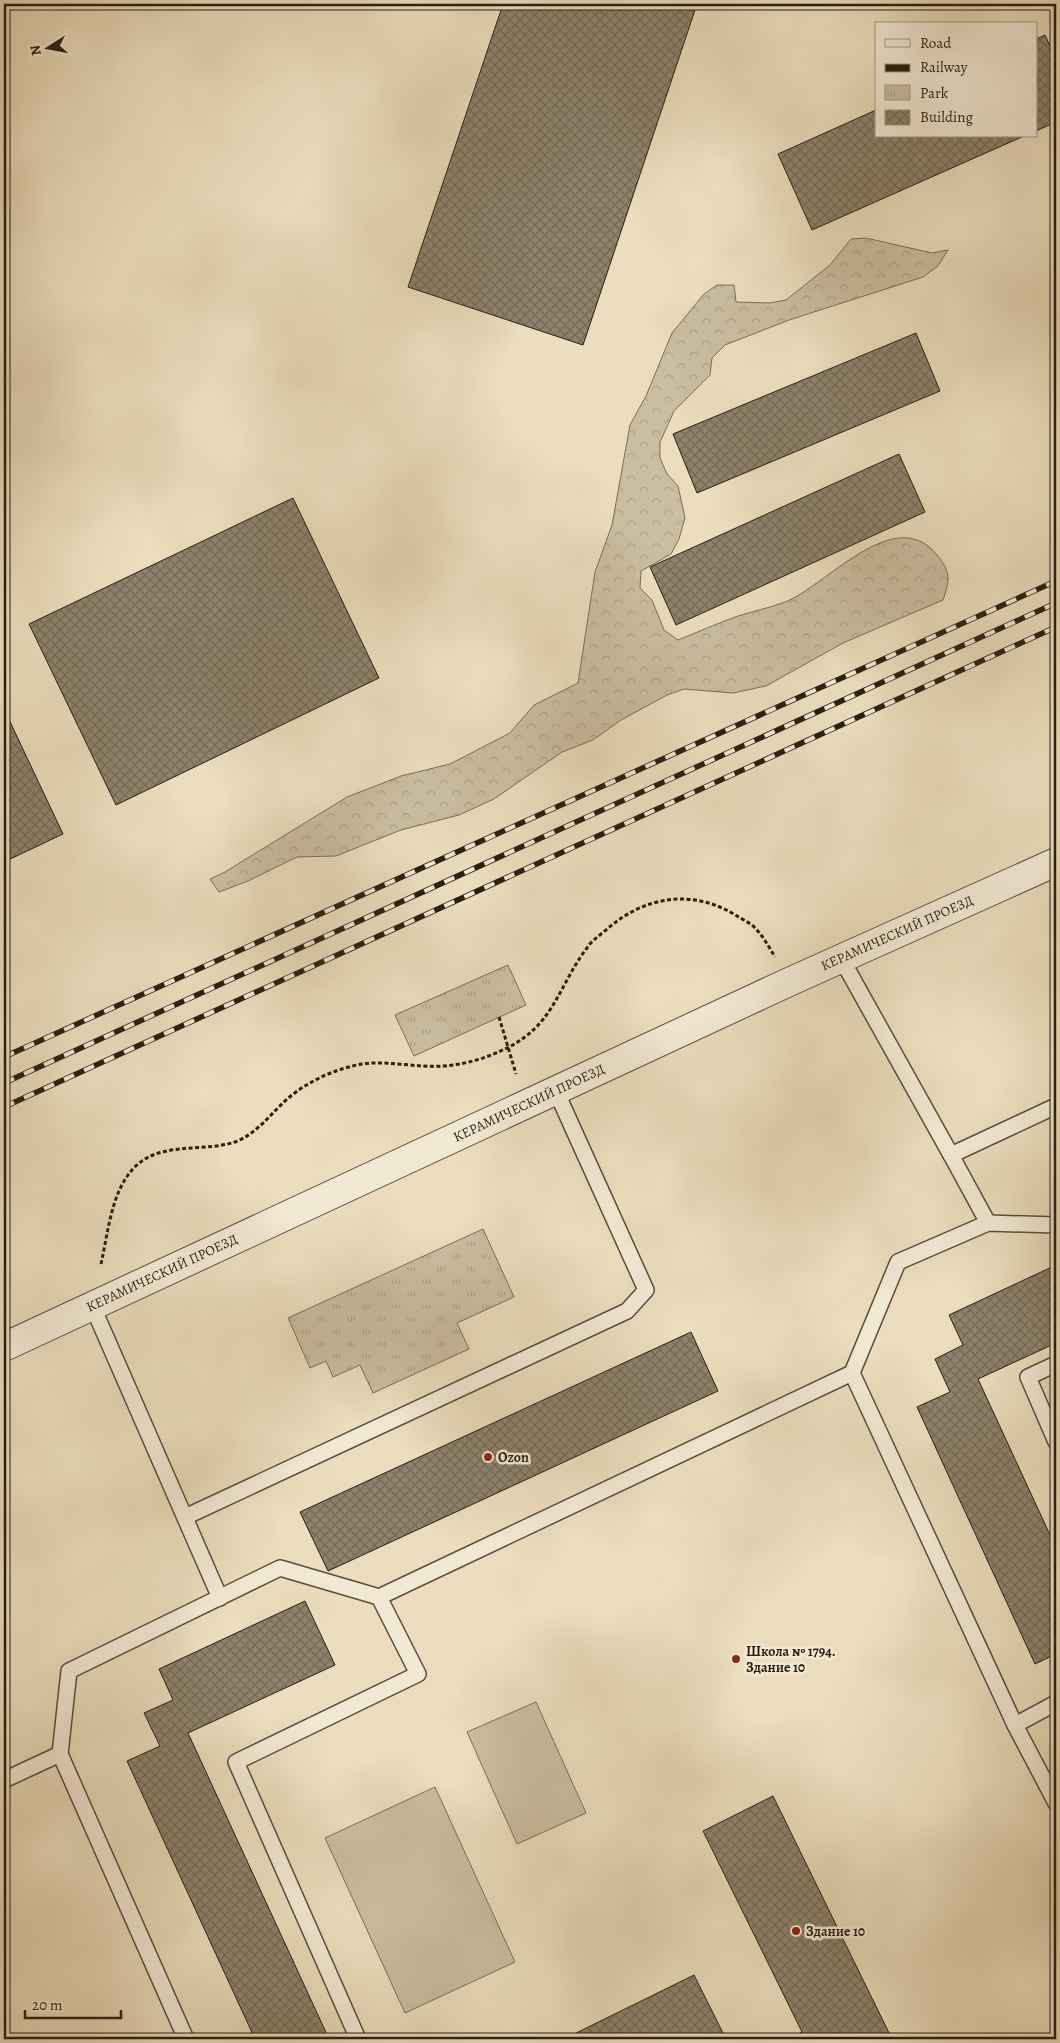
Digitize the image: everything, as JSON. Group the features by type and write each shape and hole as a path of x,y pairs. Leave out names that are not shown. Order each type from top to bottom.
{"street":[{"name":"КЕРАМИЧЕСКИЙ ПРОЕЗД","path":"4,1347 841,958 1056,862"}],"lane":[{"path":"841,958 952,1155 988,1223"},
{"path":"186,1518 627,1311 646,1290 556,1091"},
{"path":"952,1155 1056,1106"},
{"path":"186,2039 60,1754 69,1671 280,1568 379,1597 852,1373 898,1262 988,1223 1056,1225"},
{"path":"92,1306 220,1598"},
{"path":"1056,1364 1028,1377 1056,1442"},
{"path":"852,1373 1015,1725 1056,1803"},
{"path":"358,2039 236,1762 418,1674 379,1597"},
{"path":"1015,1725 1056,1703"},
{"path":"4,1780 60,1754"}],"path":[{"path":"101,1264 119,1189 133,1168 151,1156 168,1150 216,1147 236,1141 251,1133 286,1100 310,1082 338,1069 364,1064 446,1067 475,1061 508,1048 536,1028 551,1011 587,946 613,924 638,907 670,899 697,899 726,909 755,927 775,957"},
{"path":"499,1017 516,1074"}],"green space":[{"path":"866,238 932,253 948,250 938,266 923,277 789,320 725,345 712,358 710,375 674,411 660,442 660,458 667,474 678,486 685,518 679,539 671,554 641,571 640,588 652,600 664,630 678,640 738,616 785,602 801,594 860,553 881,543 901,538 920,541 942,561 948,576 943,600 843,643 766,686 733,693 684,689 667,695 621,720 593,740 562,752 494,799 459,815 401,830 336,856 297,857 248,881 219,892 210,879 225,872 347,797 401,776 450,764 510,733 534,705 578,683 595,572 612,525 630,425 646,396 672,333 704,294 717,285 734,285 736,302 769,303 786,300 830,265 851,239"},
{"path":"508,965 526,1005 414,1056 395,1015"},
{"path":"483,1229 514,1297 457,1323 469,1349 373,1393 360,1365 333,1377 326,1361 310,1368 288,1318"},
{"path":"536,1702 586,1813 517,1844 467,1732"},
{"path":"435,1787 515,1962 405,2013 325,1838"}],"building":[{"path":"503,4 697,4 583,345 408,287"},
{"path":"1045,35 1056,59 1056,122 1038,130 1038,38"},
{"path":"875,110 875,138 1019,138 812,230 778,154"},
{"path":"916,333 940,391 697,493 673,434"},
{"path":"899,454 925,512 676,625 650,567"},
{"path":"293,498 379,678 116,805 29,624"},
{"path":"4,709 63,834 4,862"},
{"path":"1056,1147 1056,1162 1051,1150"},
{"path":"1056,1265 1056,1343 978,1379 1056,1548 1056,1654 1035,1664 917,1407 950,1392 935,1359 963,1345 949,1315"},
{"path":"691,1332 718,1391 328,1571 300,1512"},
{"path":"305,1601 335,1665 188,1733 329,2039 255,2039 127,1761 160,1746 144,1713 173,1700 159,1669"},
{"name":"Здание 10","path":"773,1796 892,2039 788,2039 802,2032 703,1831"},
{"path":"694,1975 726,2039 564,2039"}],"railway":[{"path":"4,1057 1056,581"},
{"path":"4,1083 1056,603"},
{"path":"4,1107 1056,627"}],"place":[{"name":"Ozon","path":"488,1457"},
{"name":"Школа № 1794. Здание 10","path":"736,1659"},
{"name":"Здание 10","path":"796,1931"}]}
